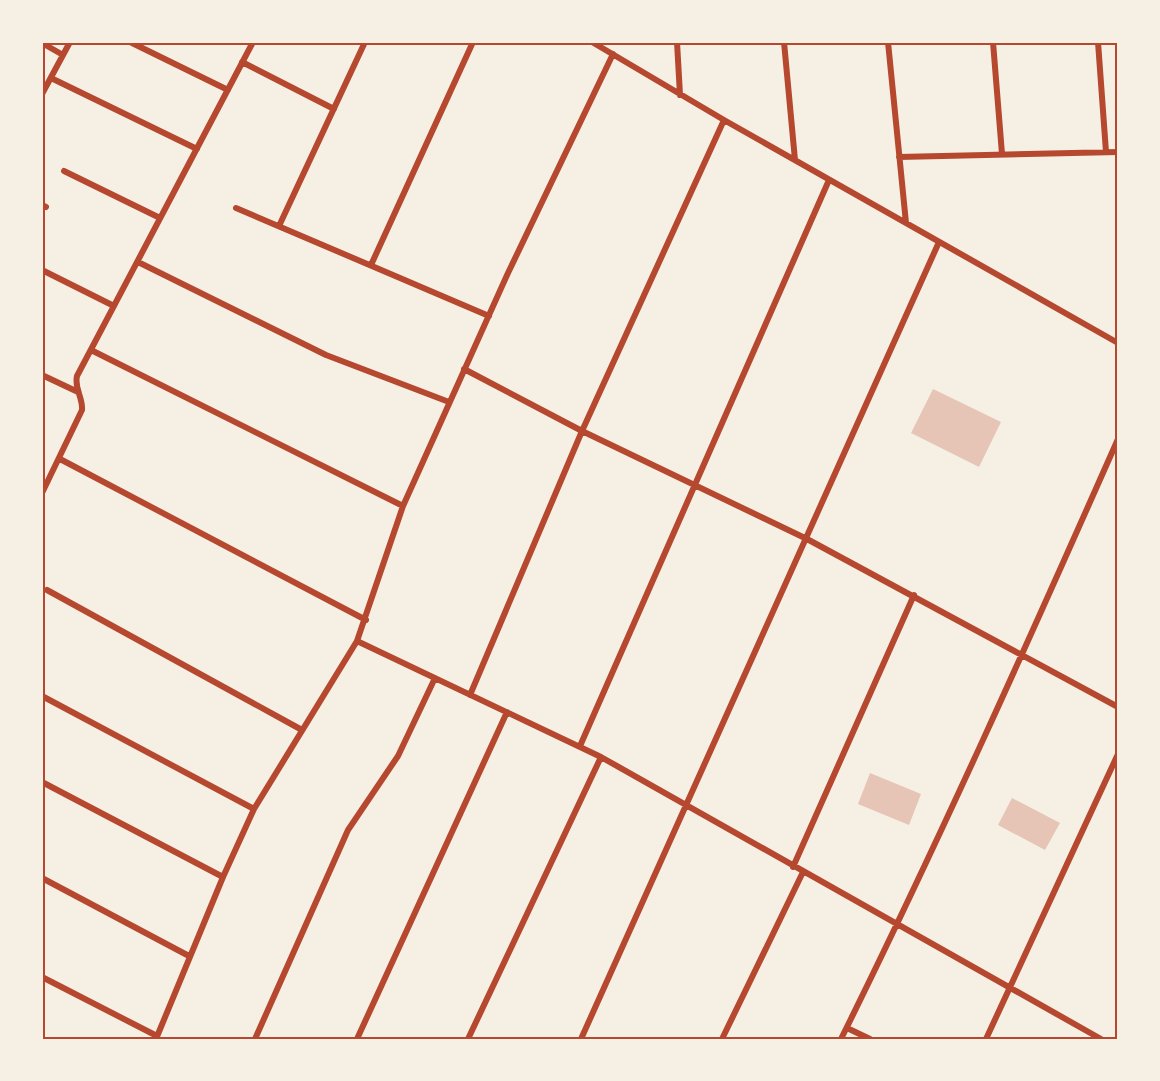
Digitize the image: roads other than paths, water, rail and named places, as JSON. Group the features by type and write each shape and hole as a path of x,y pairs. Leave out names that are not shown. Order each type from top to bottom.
{"street":[{"path":"42,94 70,42"},
{"path":"130,42 228,90"},
{"path":"42,493 82,410 77,376 252,42"},
{"path":"279,226 365,42"},
{"path":"371,265 473,42"},
{"path":"592,42 680,95 1118,343"},
{"path":"676,42 680,95"},
{"path":"784,42 795,160"},
{"path":"888,42 906,223"},
{"path":"993,42 1002,154"},
{"path":"1098,42 1106,152"},
{"path":"42,43 63,54"},
{"path":"42,976 156,1037 254,809 357,641 403,506 464,369 613,54"},
{"path":"242,62 334,109"},
{"path":"51,78 197,149"},
{"path":"470,695 582,430 724,120"},
{"path":"899,157 1118,152"},
{"path":"64,171 160,218"},
{"path":"580,746 829,180"},
{"path":"236,208 489,316"},
{"path":"581,1039 939,242"},
{"path":"138,262 326,355 449,402"},
{"path":"42,270 114,306"},
{"path":"91,350 403,506"},
{"path":"464,369 694,486 807,539 1118,707"},
{"path":"42,375 78,392"},
{"path":"841,1039 898,925 1023,654 1118,438"},
{"path":"60,459 366,620"},
{"path":"47,590 302,730"},
{"path":"793,867 914,595"},
{"path":"357,641 601,757 1008,989 1101,1039"},
{"path":"255,1039 348,830 398,756 435,678"},
{"path":"42,696 254,809"},
{"path":"357,1039 507,712"},
{"path":"986,1039 1118,754"},
{"path":"468,1039 601,757"},
{"path":"42,782 223,877"},
{"path":"723,1039 803,872"},
{"path":"42,878 189,956"},
{"path":"847,1028 870,1039"}]}
